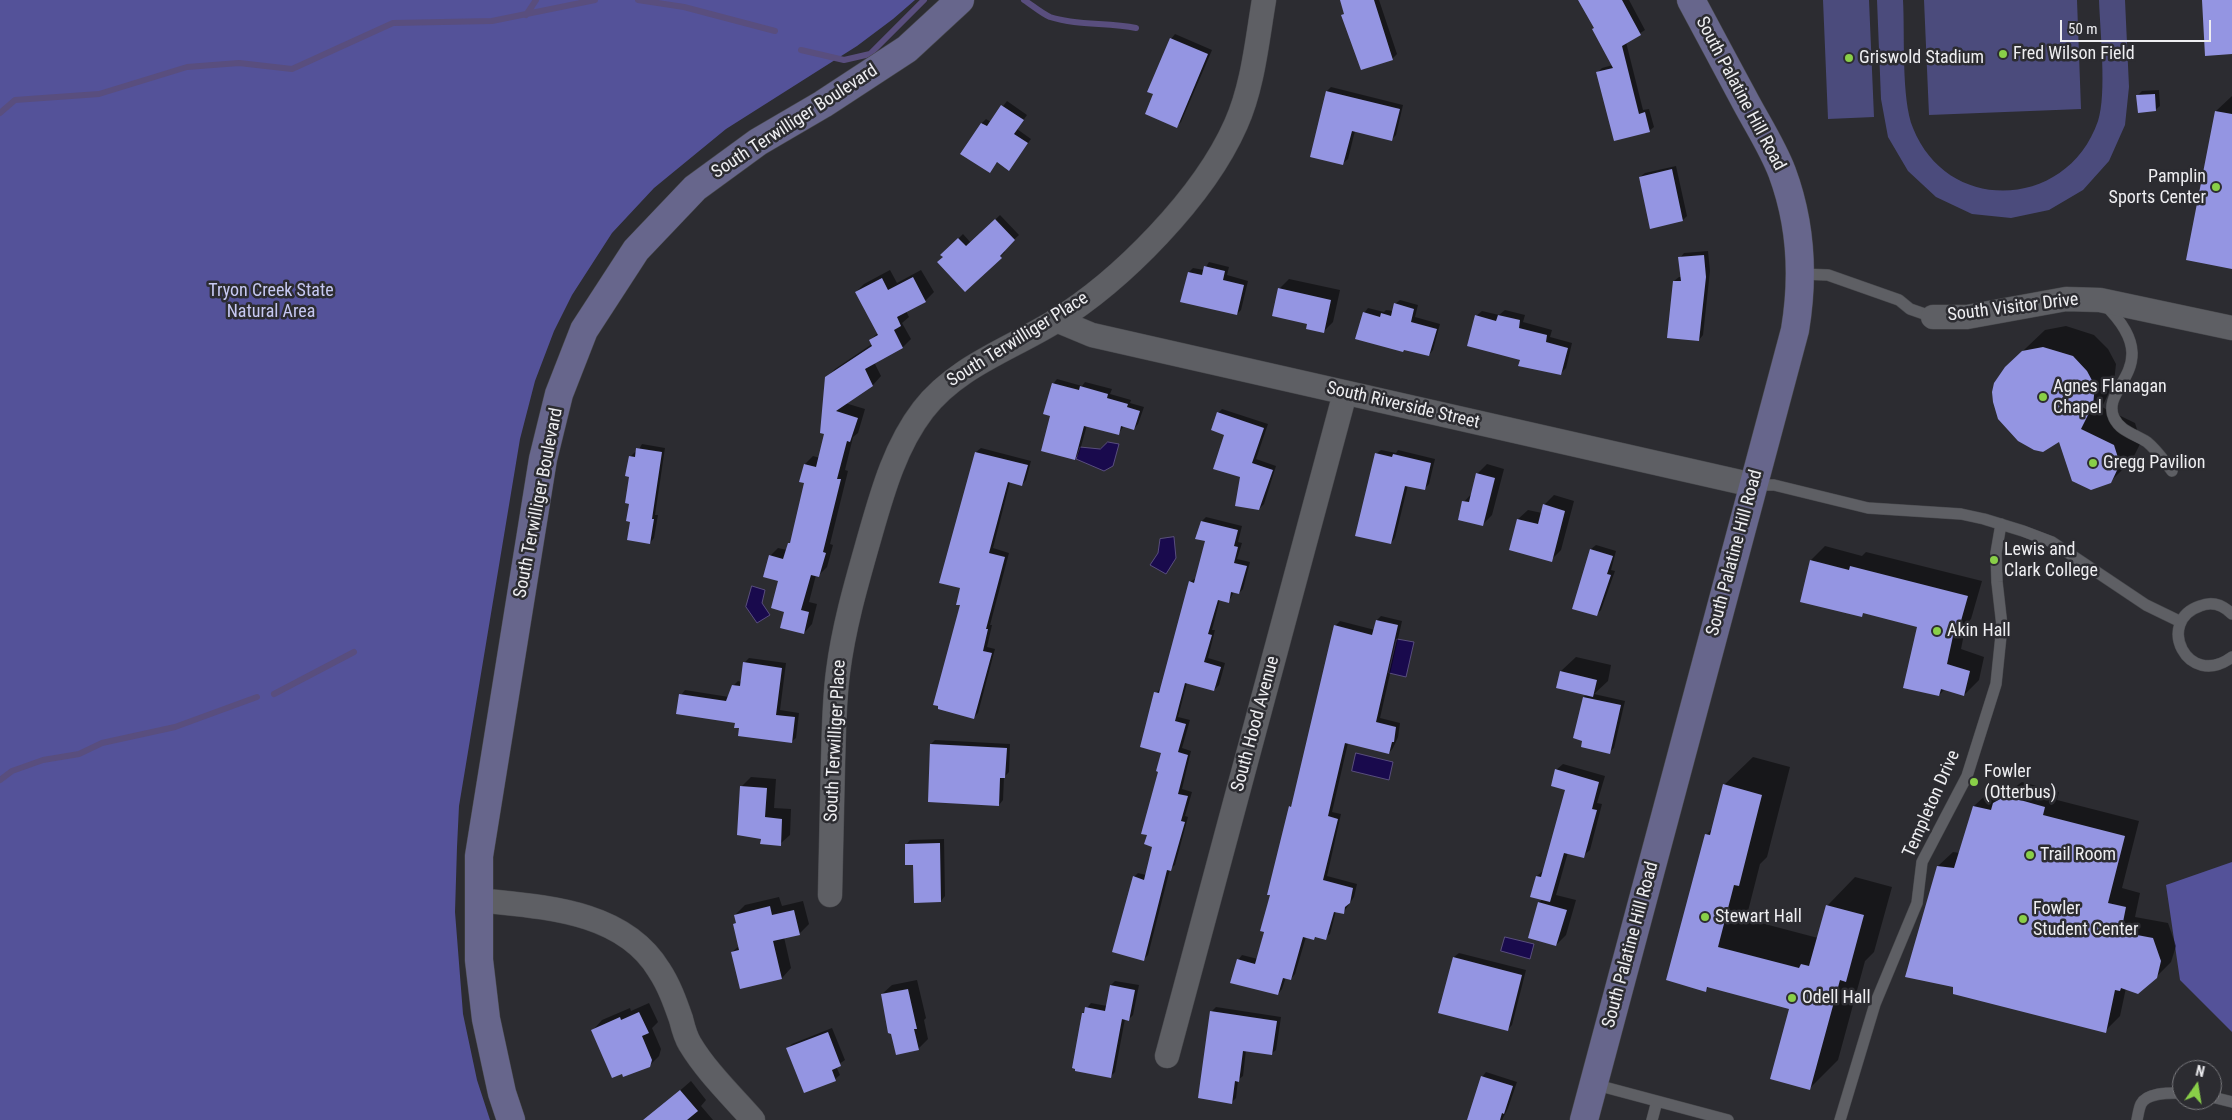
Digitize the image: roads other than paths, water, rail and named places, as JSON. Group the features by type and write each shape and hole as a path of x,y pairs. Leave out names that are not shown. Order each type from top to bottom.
{"main road":[{"name":"South Terwilliger Boulevard","path":"512,1120 502,1093 486,1019 479,960 479,856 543,459 560,394 584,330 636,250 695,188 758,142 823,104 907,49 960,0"},
{"name":"South Palatine Hill Road","path":"1584,1120 1795,330 1800,296 1801,274 1798,231 1782,171 1691,0"}],"street":[{"name":"South Terwilliger Place","path":"830,895 837,675 846,622 890,471 910,430 922,412 948,382 978,363 1056,320 1085,300 1134,258 1189,200 1206,176 1236,124 1246,96 1264,0"},
{"name":"South Visitor Drive","path":"1933,317 1975,316 2066,299 2100,300 2232,328"},
{"name":"South Riverside Street","path":"1056,320 1092,335 1753,485"},
{"name":"South Hood Avenue","path":"1167,1056 1345,393"},
{"path":"478,900 557,909 606,925 627,937 658,968 672,993 689,1043 753,1120"}],"lane":[{"name":"South Visitor Drive","path":"1801,274 1828,275 1899,300 1910,310 1933,317"},
{"path":"2100,300 2123,325 2133,348 2130,371 2112,405 2113,416 2120,427 2155,449 2172,471"},
{"path":"1753,485 1774,485 1868,508 1961,514 2001,524 2052,542 2146,605 2181,622"},
{"name":"Templeton Drive","path":"1840,1120 1875,1004 1917,903 1922,862 1967,776 1996,684 2002,626 1996,553 2001,524"},
{"path":"2232,614 2223,607 2204,604 2186,613 2181,622 2178,641 2188,658 2205,666 2215,666 2232,657"},
{"path":"1593,1084 1728,1120"},
{"path":"2137,1120 2141,1103 2146,1098 2154,1095 2172,1094"},
{"path":"1652,1120 1657,1101"}],"waterway":[{"path":"526,15 536,0"},
{"path":"0,113 15,100 99,94 187,67 239,63 292,69 393,23 492,21 595,0"},
{"path":"638,0 684,7 775,31"},
{"path":"801,50 844,60 870,54 924,0"},
{"path":"1024,0 1050,17 1061,20 1136,28"},
{"path":"274,694 354,652"},
{"path":"0,780 12,771 43,760 79,754 102,743 175,727 257,697"}],"place":[{"name":"Fred Wilson Field","path":"2003,54"},
{"name":"Griswold Stadium","path":"1849,58"},
{"name":"Pamplin Sports Center","path":"2216,187"},
{"name":"Agnes Flanagan Chapel","path":"2043,397"},
{"name":"Gregg Pavilion","path":"2093,463"},
{"name":"Lewis and Clark College","path":"1994,560"},
{"name":"Akin Hall","path":"1937,631"},
{"name":"Fowler (Otterbus)","path":"1974,782"},
{"name":"Trail Room","path":"2030,855"},
{"name":"Stewart Hall","path":"1705,917"},
{"name":"Fowler Student Center","path":"2023,919"},
{"name":"Odell Hall","path":"1792,998"}],"park label":[{"name":"Tryon Creek State Natural Area","path":"271,301"}]}
